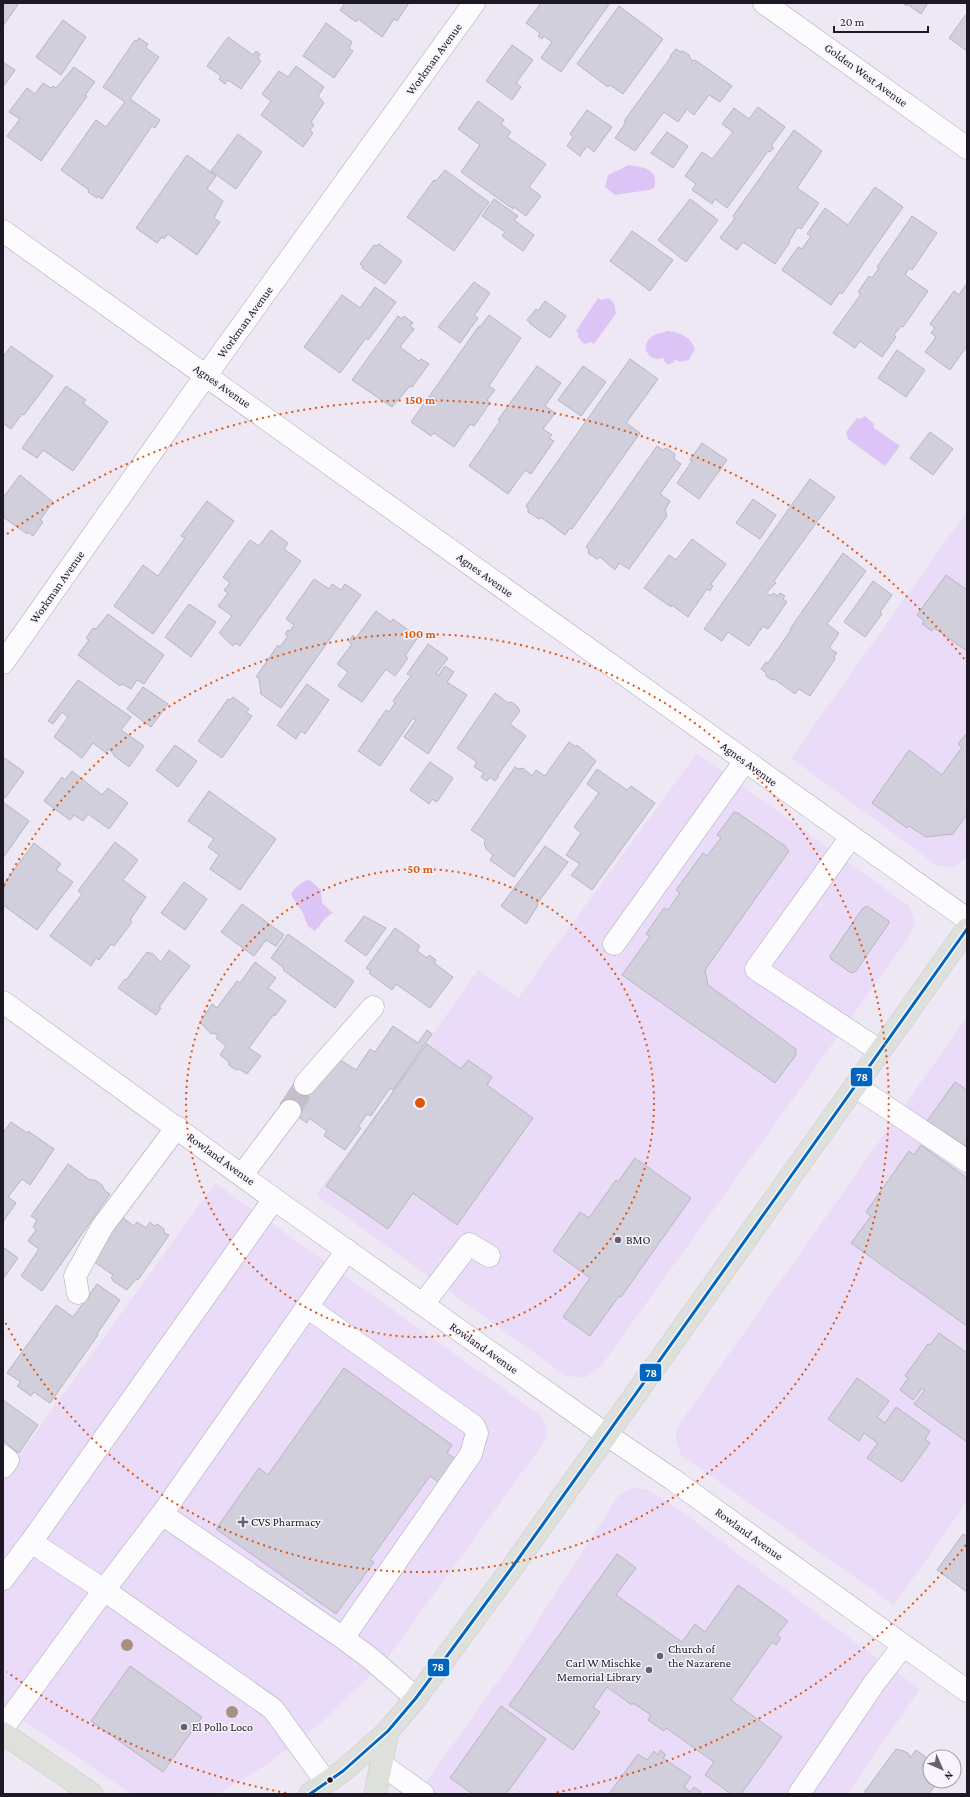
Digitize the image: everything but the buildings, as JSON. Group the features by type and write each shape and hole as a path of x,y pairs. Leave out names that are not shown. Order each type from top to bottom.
{"main road":[{"path":"318,1788 343,1771 388,1731 416,1698 607,1435 967,929"},
{"path":"375,1794 388,1731"},
{"path":"3,1733 92,1794"}],"street":[{"name":"Workman Avenue","path":"3,663 207,375 474,3"},
{"name":"Golden West Avenue","path":"764,3 967,148"},
{"name":"Agnes Avenue","path":"3,231 207,375 967,919"},
{"path":"614,944 745,761"},
{"path":"851,837 756,969 880,1051"},
{"name":"Rowland Avenue","path":"3,1002 274,1199 607,1435 672,1479 967,1691"},
{"path":"305,1084 373,1007"},
{"path":"855,1086 967,1161"},
{"path":"242,1175 290,1111"},
{"path":"78,1293 75,1276 102,1227 176,1127"},
{"path":"3,1579 31,1542 274,1199"},
{"path":"422,1304 469,1244 489,1256"},
{"path":"3,1728 104,1590 162,1514 306,1306 347,1250"},
{"path":"306,1306 474,1426 477,1433 471,1454 343,1638"},
{"path":"3,1456 8,1460 3,1466"},
{"path":"162,1514 343,1638 370,1658 416,1698"},
{"path":"31,1542 104,1590 273,1709 318,1788"},
{"path":"799,1794 875,1682 903,1646"},
{"path":"381,1764 423,1794"}],"shaded area":[{"path":"629,165 649,170 654,176 654,188 615,195 605,187 608,175"},
{"path":"598,298 601,300 608,298 610,299 617,312 594,344 591,342 584,344 578,337 578,333 576,331"},
{"path":"667,331 681,334 691,341 695,349 689,360 680,362 674,359 674,362 668,365 664,361 664,358 655,359 648,354 646,346 650,338 654,335"},
{"path":"865,416 874,424 874,428 900,446 885,466 848,439 846,432 857,418 860,419"},
{"path":"967,511 967,858 951,868 936,865 791,758"},
{"path":"697,753 910,907 915,922 909,937 602,1365 585,1378 566,1376 316,1195 393,1091 478,970 518,998"},
{"path":"310,880 321,890 322,903 333,913 314,931 308,926 303,913 291,893 302,883"},
{"path":"967,1017 967,1502 894,1605 681,1455 676,1442 676,1429"},
{"path":"215,1183 539,1414 547,1426 547,1438 386,1660 323,1721 266,1765 218,1794 131,1794 3,1707 3,1478"},
{"path":"632,1488 645,1489 676,1507 863,1648 920,1689 847,1794 418,1794 508,1667 619,1495"}],"tunnel":[{"path":"290,1111 305,1084"}],"transit line":[{"name":"78","path":"310,1794 343,1771 388,1731 416,1698 511,1569 967,929"}],"place":[{"name":"BMO","path":"618,1240"},
{"name":"CVS Pharmacy","path":"243,1522"},
{"name":"Church of the Nazarene","path":"660,1656"},
{"name":"Carl W Mischke Memorial Library","path":"649,1670"},
{"name":"El Pollo Loco","path":"184,1727"}]}
